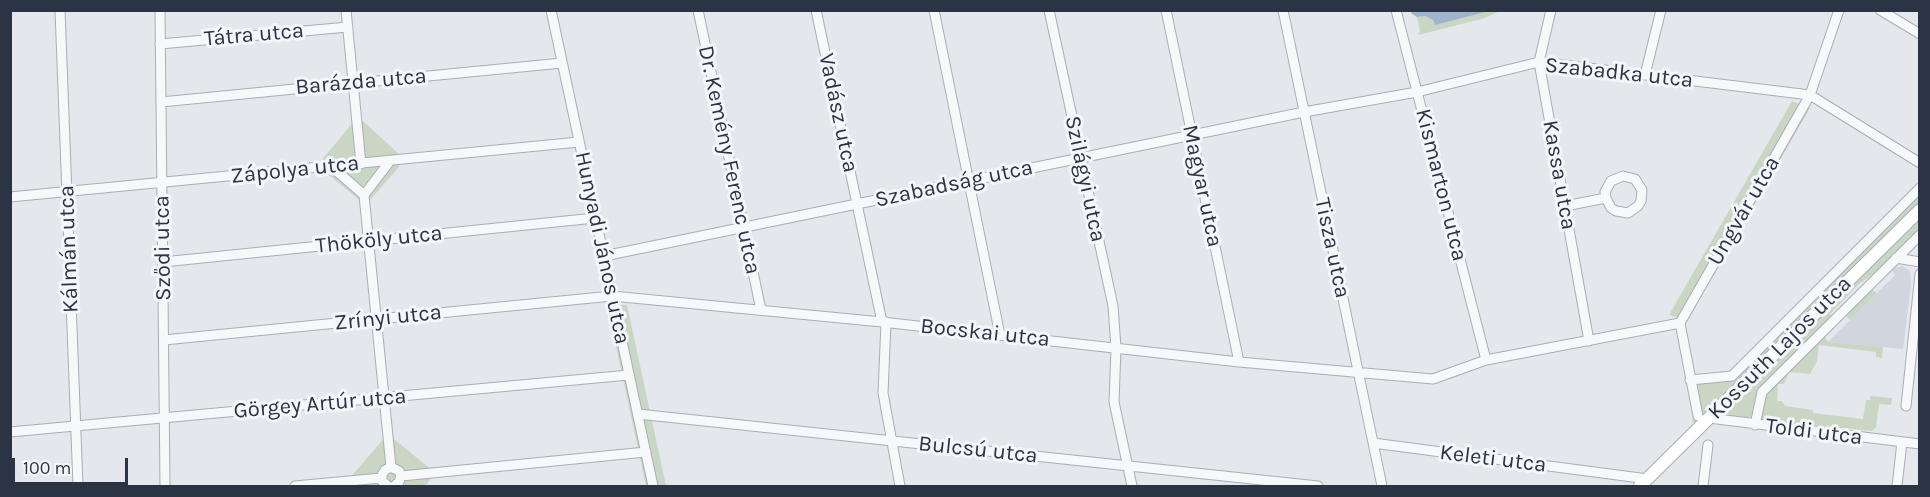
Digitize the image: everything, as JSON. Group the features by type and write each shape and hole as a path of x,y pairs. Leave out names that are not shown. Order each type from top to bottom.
{"street":[{"name":"Kálmán utca","path":"60,10 78,486"},
{"name":"Sződi utca","path":"160,10 165,486"},
{"path":"346,10 361,164"},
{"name":"Hunyadi János utca","path":"551,10 653,486"},
{"name":"Dr. Kemény Ferenc utca","path":"698,10 761,310"},
{"name":"Vadász utca","path":"816,10 884,322 883,393 900,486"},
{"path":"934,10 1000,335"},
{"name":"Szilágyi utca","path":"1048,10 1113,306 1116,348 1114,402 1132,486"},
{"name":"Magyar utca","path":"1166,10 1239,362"},
{"name":"Tisza utca","path":"1283,10 1382,486"},
{"name":"Kismarton utca","path":"1395,10 1486,360"},
{"name":"Kassa utca","path":"1551,10 1539,62 1589,340"},
{"path":"1644,75 1661,10"},
{"name":"Ungvár utca","path":"1680,323 1810,95 1839,10"},
{"path":"1880,10 1920,34"},
{"name":"Tátra utca","path":"160,44 348,27"},
{"name":"Szabadka utca","path":"1304,112 1418,93 1539,62 1810,95 1920,163"},
{"name":"Barázda utca","path":"161,102 562,63"},
{"name":"Szabadság utca","path":"604,256 1304,112"},
{"name":"Zápolya utca","path":"10,197 579,142"},
{"path":"364,195 390,161"},
{"path":"331,166 364,195 391,467"},
{"path":"1623,176 1635,179 1642,190 1641,201 1634,210 1628,213 1611,208 1606,198 1605,192 1611,181 1623,176"},
{"name":"Kossuth Lajos utca","path":"1690,380 1732,376 1920,188"},
{"path":"1565,206 1606,198"},
{"name":"Kossuth Lajos utca","path":"1644,482 1704,417 1920,210"},
{"name":"Thököly utca","path":"163,262 595,218"},
{"path":"1755,425 1762,392 1920,235"},
{"path":"1896,258 1920,262"},
{"path":"1906,406 1920,274"},
{"name":"Bocskai utca","path":"612,296 884,322 1239,362 1433,379 1486,360 1680,323"},
{"name":"Zrínyi utca","path":"164,340 612,296"},
{"path":"1680,323 1690,380 1704,417"},
{"name":"Görgey Artúr utca","path":"10,432 629,375"},
{"name":"Bulcsú utca","path":"638,414 1318,486"},
{"name":"Toldi utca","path":"1704,417 1920,444"},
{"path":"1897,486 1902,442"},
{"name":"Keleti utca","path":"1373,443 1644,482"},
{"path":"1703,486 1708,445"},
{"path":"401,476 646,452"},
{"path":"391,467 396,469 401,476"},
{"path":"381,478 385,470 391,467"},
{"path":"394,486 399,482 401,476"},
{"path":"295,486 381,478"},
{"path":"381,478 388,486"}],"shaded area":[{"path":"1903,266 1910,271 1911,284 1903,349 1828,342 1895,275 1891,269"}],"green space":[{"path":"1500,11 1485,18 1418,35 1420,31 1417,17 1425,16 1433,20"},
{"path":"1792,101 1810,108 1688,320 1669,315"},
{"path":"363,121 400,155 399,167 370,200 358,199 321,166 321,161 350,126"},
{"path":"1919,192 1919,203 1898,226 1695,425 1692,420 1694,387 1697,384 1736,377"},
{"path":"1919,218 1919,230 1877,271 1859,284 1830,314 1832,317 1763,386 1750,418 1727,414 1727,407"},
{"path":"1871,289 1877,293 1850,320 1845,315"},
{"path":"607,304 627,305 666,486 646,486"},
{"path":"1824,335 1828,342 1883,347 1882,358 1876,357 1876,352 1819,345 1817,361 1810,374 1789,372 1784,384 1778,384 1777,401 1782,401 1785,406 1813,410 1813,413 1863,419 1866,400 1870,400 1870,396 1892,398 1891,405 1879,404 1876,428 1871,431 1760,418 1767,391"},
{"path":"386,436 394,439 433,471 433,476 425,486 353,486 350,483 349,479"}],"water":[{"path":"1412,10 1489,11 1435,25 1433,20 1425,16 1417,17 1411,13"}]}
